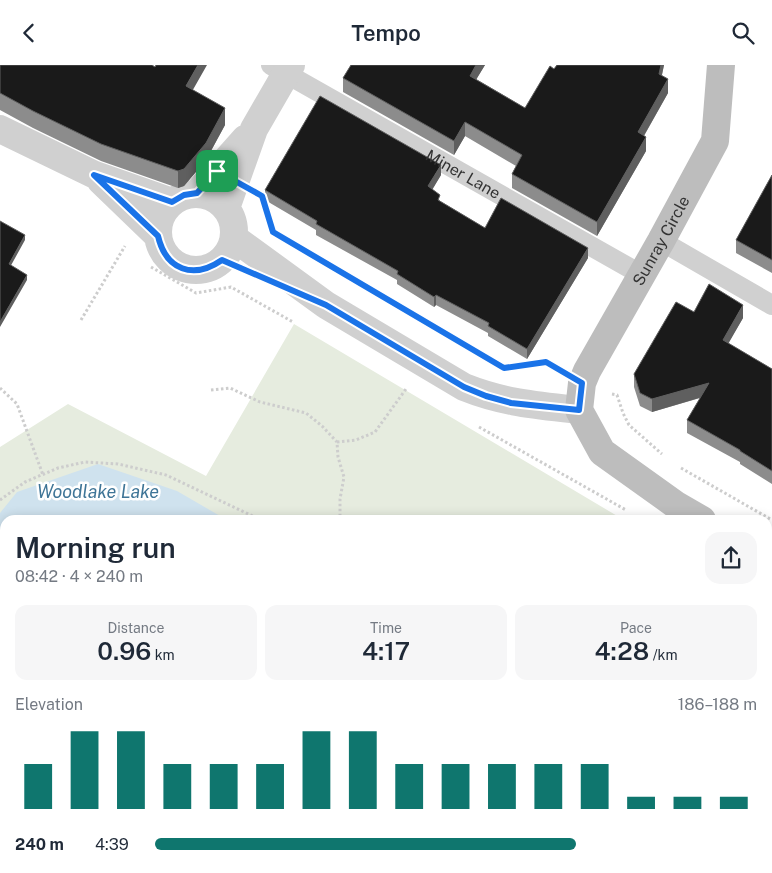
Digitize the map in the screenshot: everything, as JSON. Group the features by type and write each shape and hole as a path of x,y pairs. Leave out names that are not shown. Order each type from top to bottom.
{"street":[{"name":"Sunray Circle","path":"579,410 582,383 586,371 642,275 715,141 721,65"},
{"path":"226,208 254,129 282,68"},
{"path":"0,129 94,175 184,198 209,195 221,202 230,212 234,225 228,249 212,267 201,271 188,270 176,266 164,253 158,236 158,223 163,212 184,198 254,129"},
{"path":"94,175 158,236"},
{"path":"228,249 464,387 511,403 579,410 602,452 676,505 693,515"}],"lane":[{"name":"Miner Lane","path":"282,68 642,275"},
{"path":"661,241 772,305"}],"path":[{"path":"235,181 262,196 273,232"},
{"path":"81,320 128,241"},
{"path":"316,257 504,368 546,362 582,383 617,395 622,413 629,425 667,458"},
{"path":"337,442 356,440 375,432 408,387"},
{"path":"0,388 17,404 43,475"},
{"path":"211,390 230,388 260,402 306,413 322,426 337,442 338,457 344,477 340,499 340,515"},
{"path":"0,499 25,482 58,468 85,463 118,464 166,475 250,515"},
{"path":"681,468 763,515"}],"shaded area":[{"path":"294,324 616,515 0,515 0,447 68,404 206,476"}],"water":[{"name":"Woodlake Lake","path":"98,464 177,491 218,515 0,515 17,492"}],"building":[{"path":"0,65 152,65 155,67 156,65 198,65 186,86 225,108 206,143 184,169 178,171 101,144 0,93"},
{"path":"351,65 476,65 470,76 525,108 550,66 554,69 557,65 661,65 659,74 668,79 638,132 646,137 597,222 512,174 522,155 465,122 454,141 343,78"},
{"path":"320,96 441,165 428,186 440,195 438,200 485,228 501,198 588,248 527,349 488,326 489,323 436,295 434,297 397,274 398,271 316,224 317,221 265,190"},
{"path":"772,175 772,260 736,240"},
{"path":"0,221 25,235 9,264 27,275 0,322"},
{"path":"709,284 743,305 723,340 772,369 772,471 740,450 687,420 709,383 652,399 640,393 634,374 676,302 694,312"}],"route":[{"path":"217,171 262,196 273,232 504,368 546,362 582,383 579,410 511,403 464,387 326,305 222,260 212,267 201,271 188,270 176,266 167,258 160,247 158,236 94,175 172,202 184,195 197,193 217,171"}]}
